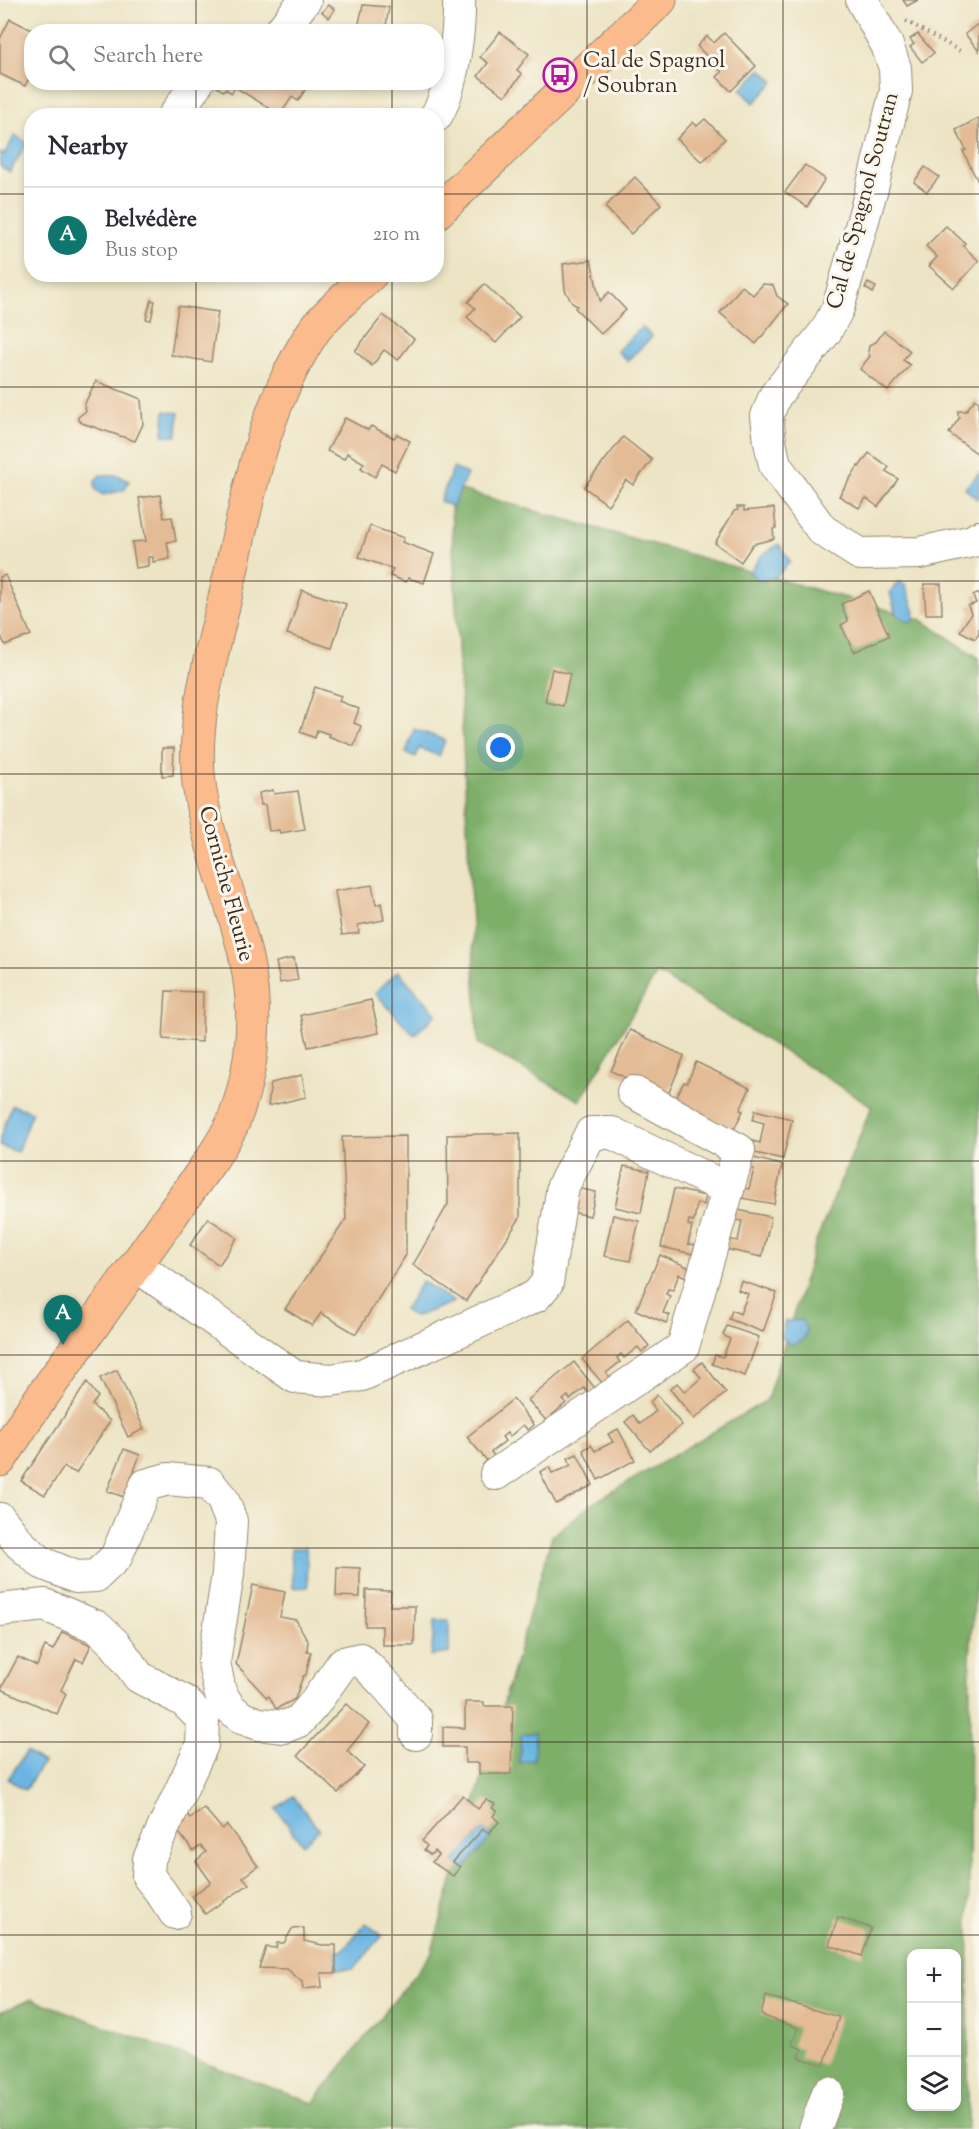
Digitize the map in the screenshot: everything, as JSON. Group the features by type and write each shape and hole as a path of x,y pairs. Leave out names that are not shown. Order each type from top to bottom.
{"main road":[{"path":"444,205 660,0"},
{"name":"Corniche Fleurie","path":"0,1461 28,1416 213,1157 233,1122 247,1078 253,1039 253,1001 246,957 206,825 199,783 197,742 202,698 266,426 297,358 319,324 363,282"}],"street":[{"path":"286,24 305,0"},
{"path":"441,108 451,76 459,0"},
{"name":"Cal de Spagnol Soutran","path":"862,0 887,45 895,68 896,91 872,188 838,308 826,331 775,396 767,416 775,465 822,530 860,554 920,553 973,541 979,537"},
{"path":"180,108 192,90"},
{"path":"495,1474 683,1347 739,1150 633,1092"},
{"path":"137,1266 295,1377 331,1380 362,1375 536,1296 547,1283 563,1186 591,1134 612,1133 728,1189"},
{"path":"0,1519 20,1544 42,1563 76,1577 96,1576 116,1557 146,1485 168,1479 208,1483 223,1500 231,1521 228,1574 214,1662 220,1692 229,1707 242,1718 259,1724 284,1727 299,1721 344,1663 360,1659 416,1720 416,1734"},
{"path":"0,1610 45,1605 97,1628 115,1644 139,1677 184,1701 203,1720 202,1745 149,1859 148,1876 175,1913"},
{"path":"815,2129 828,2093"}],"path":[{"path":"904,20 960,51"}],"green space":[{"path":"450,487 920,619 979,658 979,1540 970,1658 968,2129 0,2129 0,2012 32,1999 313,2103 431,1954 552,1536 593,1503 767,1400 816,1241 872,1106 657,973 580,1101 478,1043"}],"water":[{"path":"761,69 774,82 754,103 741,90"},
{"path":"15,135 24,141 24,148 10,172 0,166 0,153 4,155"},
{"path":"642,327 652,337 627,361 617,351"},
{"path":"165,411 179,413 177,436 163,435"},
{"path":"453,468 467,474 453,507 440,501"},
{"path":"979,473 979,496 977,499 965,488"},
{"path":"100,475 117,475 129,481 124,490 103,495 95,489 95,481"},
{"path":"779,544 790,561 776,577 761,581 749,573 761,556"},
{"path":"898,582 905,584 915,612 913,622 902,619 894,608 890,592"},
{"path":"414,729 445,740 439,756 419,748 416,757 406,753"},
{"path":"398,971 437,1014 414,1035 375,993"},
{"path":"12,1105 32,1112 17,1152 0,1146 0,1138"},
{"path":"422,1281 454,1302 414,1317 404,1310"},
{"path":"802,1320 807,1330 805,1337 790,1345 781,1336 785,1321"},
{"path":"291,1548 306,1548 308,1587 293,1588"},
{"path":"435,1620 449,1620 449,1653 431,1656"},
{"path":"535,1732 534,1759 519,1763 521,1735"},
{"path":"26,1752 43,1763 25,1790 8,1779"},
{"path":"293,1796 319,1830 302,1844 276,1809"},
{"path":"483,1829 492,1836 463,1870 453,1862"},
{"path":"366,1923 382,1936 354,1969 336,1969 336,1951 342,1951"}],"building":[{"path":"903,0 918,0 907,6"},
{"path":"328,5 335,9 329,18 322,12"},
{"path":"363,5 389,7 386,24 359,24"},
{"path":"10,19 24,26 24,86 0,74 0,39"},
{"path":"979,23 979,51 965,34"},
{"path":"500,32 529,54 517,70 522,74 505,96 478,76 488,63 480,57"},
{"path":"724,33 756,66 731,91 717,77 722,72 697,46 707,36 714,43"},
{"path":"918,34 934,53 922,62 910,47 914,44 910,39"},
{"path":"240,90 305,90 298,101 292,97 285,108 269,108"},
{"path":"979,118 979,184 956,130"},
{"path":"705,119 725,139 702,162 677,139 693,122 697,126"},
{"path":"805,165 825,179 807,207 785,192"},
{"path":"925,167 939,177 927,192 914,182"},
{"path":"635,177 661,204 631,234 605,207"},
{"path":"946,226 965,243 963,246 979,261 954,288 929,266 937,257 926,246"},
{"path":"591,260 600,301 609,292 626,310 601,334 575,308 577,306 572,303 565,290 563,264"},
{"path":"868,283 876,287 873,293 865,288"},
{"path":"484,284 520,317 496,343 467,317 475,308 468,302"},
{"path":"763,284 773,285 777,296 788,304 756,344 720,313 742,286 753,295"},
{"path":"151,300 155,301 151,320 146,319"},
{"path":"178,306 218,312 211,362 171,355"},
{"path":"383,315 414,339 398,360 384,350 372,366 355,351"},
{"path":"884,331 910,351 903,360 910,365 888,391 860,369 870,356 869,345 876,342"},
{"path":"96,381 141,399 143,424 135,441 78,420 78,417 86,411 84,405"},
{"path":"975,399 979,402 978,454 949,433 960,417 958,411 966,411"},
{"path":"345,418 368,430 371,426 394,438 397,434 410,441 395,471 382,464 375,477 361,468 364,463 347,453 344,459 327,451"},
{"path":"623,437 652,460 633,485 626,480 608,505 584,487"},
{"path":"869,453 889,467 886,471 898,479 878,507 866,498 859,508 839,496"},
{"path":"160,495 164,518 172,517 176,541 167,542 170,559 153,562 153,557 148,557 148,566 136,568 132,542 146,541 139,498"},
{"path":"737,507 744,507 744,511 774,508 776,528 773,529 774,539 753,544 741,562 715,543 734,511 738,510"},
{"path":"370,526 404,538 402,542 434,554 424,583 408,578 406,582 390,576 393,569 359,557"},
{"path":"5,575 31,635 5,645 0,634 0,577"},
{"path":"924,584 941,584 942,614 926,614"},
{"path":"302,590 346,604 332,648 287,634"},
{"path":"869,591 889,636 854,652 841,625 848,621 841,604"},
{"path":"979,593 979,634 975,639 960,631 971,614 968,606 976,603 973,596"},
{"path":"552,669 570,674 563,706 545,702"},
{"path":"315,687 341,696 339,701 359,709 354,723 361,726 354,746 317,730 315,738 300,732"},
{"path":"162,748 174,748 173,775 162,776"},
{"path":"273,790 274,794 298,791 305,829 280,833 279,830 269,831 265,805 261,805 259,793"},
{"path":"372,885 376,905 381,903 384,920 358,925 359,933 342,935 335,891"},
{"path":"294,958 298,980 280,983 276,962"},
{"path":"166,991 203,992 202,1042 163,1039"},
{"path":"371,1000 379,1033 308,1047 301,1015"},
{"path":"630,1030 684,1056 667,1097 611,1071"},
{"path":"696,1062 750,1088 740,1110 743,1111 734,1129 674,1101 684,1082 687,1083"},
{"path":"302,1075 306,1097 268,1106 271,1083"},
{"path":"755,1110 792,1119 783,1159 746,1151 749,1140 760,1143 764,1123 753,1120"},
{"path":"520,1133 520,1218 466,1301 413,1265 448,1204 447,1135"},
{"path":"406,1136 406,1255 356,1334 321,1313 312,1326 285,1309 346,1219 342,1137"},
{"path":"745,1156 782,1165 774,1204 736,1197 738,1187 749,1189 754,1169 743,1166"},
{"path":"624,1166 649,1171 641,1213 615,1207"},
{"path":"577,1188 596,1192 590,1216 572,1212"},
{"path":"674,1189 706,1196 704,1205 697,1203 694,1221 689,1220 688,1225 692,1226 688,1244 695,1245 693,1254 661,1247"},
{"path":"733,1209 771,1217 762,1257 725,1249 727,1239 738,1241 742,1221 731,1219"},
{"path":"613,1215 639,1221 630,1261 604,1256"},
{"path":"208,1218 237,1238 219,1265 190,1245"},
{"path":"660,1255 690,1268 686,1277 679,1274 673,1290 668,1289 666,1294 670,1296 663,1313 670,1315 666,1323 636,1310"},
{"path":"741,1281 777,1293 763,1332 729,1319 732,1310 740,1314 748,1294 738,1290"},
{"path":"628,1320 649,1346 642,1352 638,1347 624,1358 621,1354 617,1358 620,1362 606,1373 611,1378 603,1384 582,1359"},
{"path":"727,1326 759,1337 745,1376 712,1364 715,1355 723,1357 730,1339 723,1335"},
{"path":"574,1362 595,1388 588,1393 584,1388 570,1400 568,1396 563,1400 566,1403 552,1415 556,1420 550,1425 528,1400"},
{"path":"702,1362 726,1393 694,1419 670,1389 677,1383 685,1392 701,1378 694,1369"},
{"path":"117,1370 144,1429 128,1437 100,1378"},
{"path":"87,1382 98,1397 92,1405 110,1421 76,1473 64,1467 45,1495 21,1481"},
{"path":"657,1395 682,1425 650,1451 625,1422 633,1415 640,1424 656,1411 650,1402"},
{"path":"513,1399 534,1425 528,1430 523,1425 509,1437 507,1433 502,1437 505,1441 491,1452 495,1457 489,1463 467,1437"},
{"path":"618,1429 635,1460 598,1480 583,1450 591,1445 595,1451 613,1442 608,1434"},
{"path":"124,1449 140,1455 124,1497 107,1491"},
{"path":"577,1454 593,1485 556,1504 540,1472 549,1467 552,1473 561,1470 571,1465 568,1458"},
{"path":"337,1567 360,1568 360,1597 336,1596"},
{"path":"253,1585 285,1592 280,1617 296,1620 308,1641 307,1651 311,1652 306,1675 303,1676 295,1699 276,1709 269,1696 267,1698 236,1664"},
{"path":"366,1590 391,1591 390,1606 415,1606 414,1645 382,1645 382,1626 365,1626"},
{"path":"62,1632 91,1645 83,1662 76,1659 61,1690 66,1694 57,1714 1,1689 18,1657 37,1666 45,1646 53,1650"},
{"path":"465,1702 484,1702 484,1706 513,1706 511,1774 479,1774 479,1763 465,1763 465,1747 443,1747 443,1727 465,1728"},
{"path":"346,1704 369,1724 347,1751 364,1767 338,1793 298,1755"},
{"path":"463,1795 478,1809 486,1800 495,1804 492,1808 497,1811 493,1816 499,1822 489,1833 483,1829 453,1862 460,1867 453,1876 432,1862 438,1855 434,1851 431,1855 424,1850 427,1846 422,1841"},
{"path":"204,1808 222,1829 227,1825 258,1866 243,1877 249,1884 205,1914 192,1896 211,1882 196,1861 206,1852 201,1846 193,1851 173,1825 187,1814 190,1818"},
{"path":"838,1917 871,1928 862,1956 829,1945"},
{"path":"304,1928 304,1941 336,1945 336,1973 321,1973 322,1987 303,1989 302,1982 287,1969 259,1968 266,1947 276,1948 277,1943 284,1943 292,1929"},
{"path":"766,1996 839,2017 824,2065 799,2058 802,2049 792,2045 798,2028 761,2015"}],"place":[{"name":"Cal de Spagnol / Soubran","path":"560,75"},
{"name":"Belvédère","path":"63,1345"}]}
